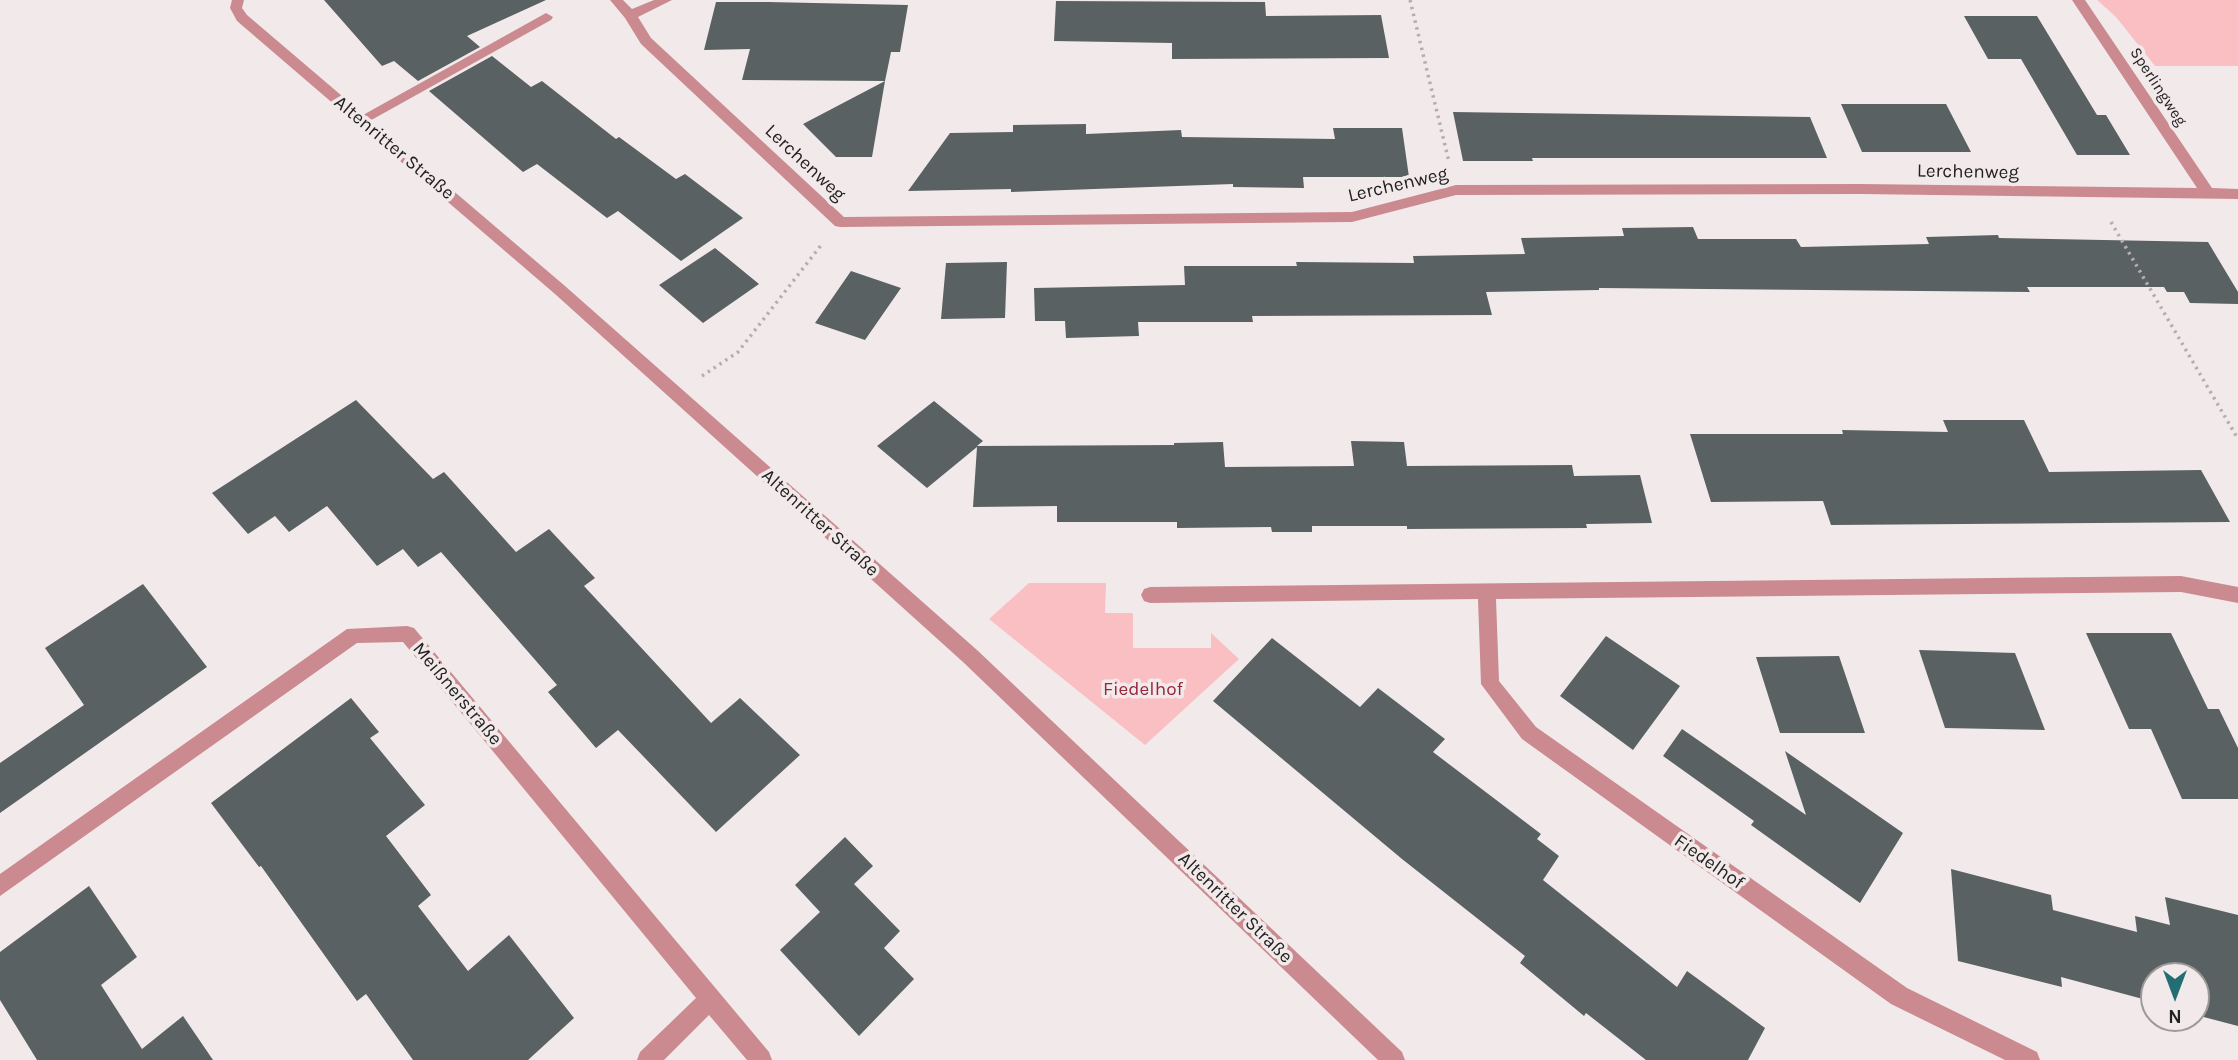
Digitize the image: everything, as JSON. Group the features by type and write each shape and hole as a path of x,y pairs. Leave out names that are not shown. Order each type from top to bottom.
{"street":[{"name":"Altenritter Straße","path":"239,0 236,8 242,18 560,290 970,656 1394,1060"},
{"name":"Lerchenweg","path":"616,0 630,15 646,41 840,222 1352,217 1456,190 1860,189 2238,194"},
{"path":"630,15 666,0"},
{"name":"Sperlingweg","path":"2078,0 2208,194"},
{"path":"361,120 546,17"},
{"path":"1150,595 2181,584 2238,594"},
{"name":"Fiedelhof","path":"1487,592 1490,684 1529,733 1899,996 2029,1060"},
{"name":"Meißnerstraße","path":"0,886 354,635 407,634 761,1060"},
{"path":"648,1060 710,999"}],"path":[{"path":"1410,0 1456,190"},
{"path":"2094,194 2238,439"},
{"path":"674,393 738,352 840,222"}],"green space":[{"path":"2097,0 2238,0 2238,66 2155,66 2116,17"},
{"name":"Fiedelhof","path":"1029,583 1106,583 1105,613 1133,613 1133,648 1211,648 1211,633 1239,659 1145,745 989,619"}],"building":[{"path":"324,0 546,0 467,36 480,47 418,81 394,61 382,66"},
{"path":"1056,1 1265,2 1266,16 1381,15 1389,58 1172,59 1172,43 1054,41"},
{"path":"716,2 908,5 900,52 891,52 885,81 742,80 750,49 704,50"},
{"path":"1964,16 2037,16 2097,115 2106,115 2130,155 2077,155 2021,59 1988,59"},
{"path":"492,56 531,87 542,81 616,139 619,137 676,179 685,174 743,218 681,261 618,211 607,218 537,164 523,172 429,91"},
{"path":"885,81 872,157 836,157 803,124"},
{"path":"1841,104 1946,104 1971,152 1862,152"},
{"path":"1453,112 1810,117 1827,158 1532,158 1533,161 1463,161"},
{"path":"1086,124 1086,134 1181,130 1182,137 1335,139 1333,128 1402,128 1409,177 1303,177 1304,188 1233,187 1233,184 1011,192 1011,189 908,191 950,133 1013,132 1013,125"},
{"path":"1693,227 1698,239 1796,239 1801,247 1929,244 1926,237 1998,235 1999,238 2208,242 2238,292 2238,304 2190,303 2184,292 2167,292 2164,287 2027,287 2030,292 1599,288 1486,292 1492,315 1252,316 1253,322 1138,322 1139,336 1066,338 1065,321 1035,321 1034,288 1185,285 1184,266 1297,266 1296,262 1414,263 1413,256 1525,254 1521,238 1624,236 1622,228"},
{"path":"715,248 759,284 703,323 659,285"},
{"path":"1007,262 1005,318 941,319 946,263"},
{"path":"851,271 901,288 865,340 815,323"},
{"path":"356,400 433,479 444,472 516,552 549,529 595,578 584,586 711,723 740,698 800,755 716,832 618,730 596,748 548,692 557,685 441,552 418,567 403,549 377,566 327,506 289,532 275,516 248,534 212,493"},
{"path":"934,401 983,441 977,446 1174,445 1223,442 1225,467 1354,466 1351,441 1404,442 1407,466 1572,465 1574,476 1640,475 1652,523 1586,524 1587,528 1407,529 1407,526 1312,526 1312,532 1272,532 1271,527 1177,528 1177,522 1057,522 1057,506 973,507 977,447 927,488 877,446"},
{"path":"1943,420 2024,420 2049,472 2201,470 2230,522 1831,525 1823,501 1711,502 1690,434 1843,434 1842,430 1948,432"},
{"path":"143,584 207,667 0,813 0,763 84,705 45,648"},
{"path":"2086,633 2171,633 2208,709 2219,709 2238,748 2238,799 2182,799 2151,729 2129,729"},
{"path":"1606,636 1680,686 1633,750 1560,696"},
{"path":"1272,638 1360,707 1378,688 1445,739 1433,752 1541,834 1537,839 1559,856 1543,880 1677,987 1687,971 1765,1028 1748,1060 1646,1060 1586,1013 1584,1016 1520,963 1525,956 1402,859 1213,701"},
{"path":"1919,650 2015,653 2045,730 1945,728"},
{"path":"1839,656 1865,733 1780,733 1756,657"},
{"path":"351,698 379,732 370,738 425,805 386,836 431,895 418,906 468,971 509,935 574,1018 528,1060 413,1060 366,994 357,1001 261,866 259,867 211,803"},
{"path":"1682,729 1806,815 1785,751 1903,833 1860,903 1751,825 1754,821 1663,756"},
{"path":"845,837 873,866 854,884 900,931 884,948 914,979 859,1036 780,950 820,912 795,885"},
{"path":"1951,869 2051,895 2053,910 2137,932 2135,916 2170,925 2165,897 2238,915 2238,1026 2210,1019 2210,962 2140,962 2140,998 2061,977 2062,987 1958,961"},
{"path":"89,886 137,957 101,985 142,1049 183,1016 213,1060 37,1060 0,1000 0,952"}]}
